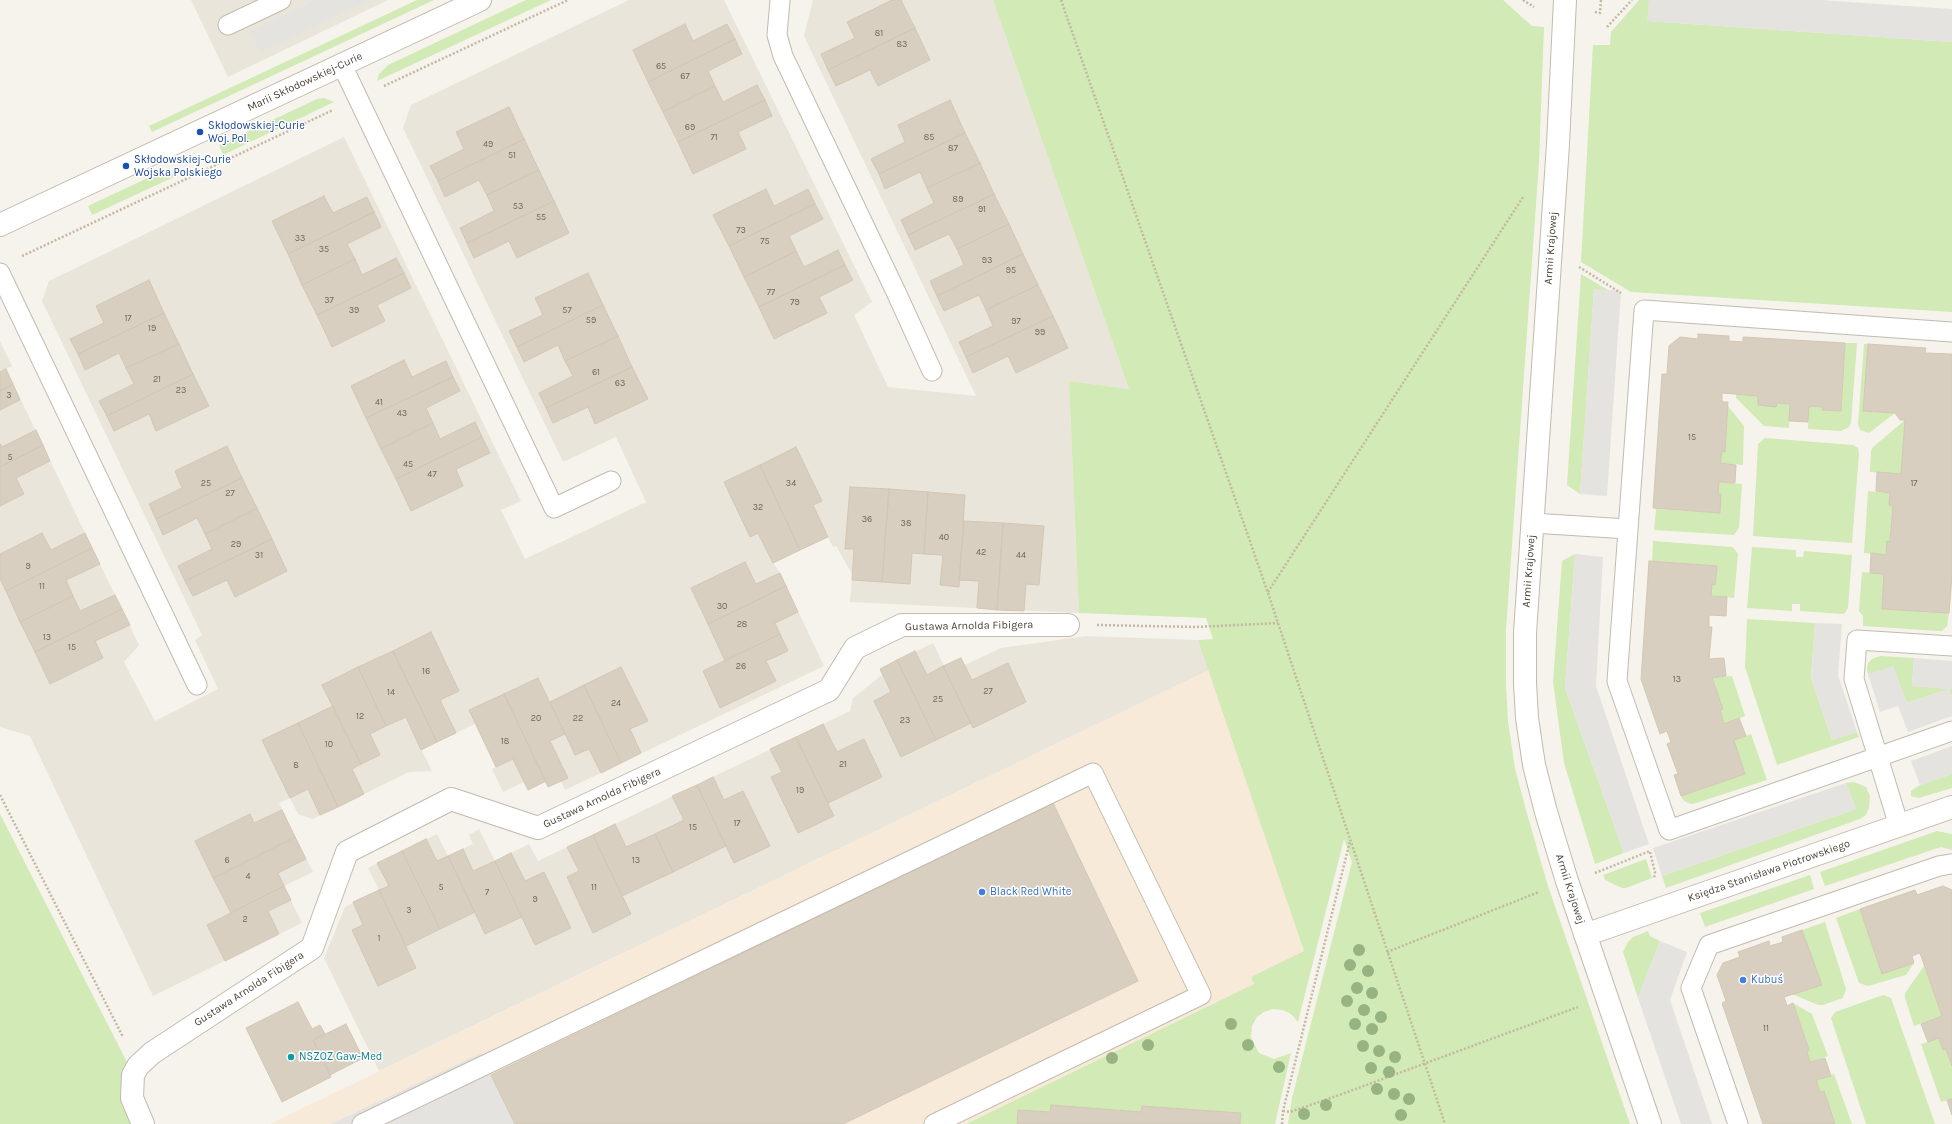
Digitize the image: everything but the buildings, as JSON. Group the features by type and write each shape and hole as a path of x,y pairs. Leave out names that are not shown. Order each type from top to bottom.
{"street":[{"name":"Marii Skłodowskiej-Curie","path":"0,225 480,0"},
{"name":"Armii Krajowej","path":"1565,0 1557,160 1525,634 1527,718 1534,765 1546,812 1567,881 1650,1124"},
{"name":"Gustawa Arnolda Fibigera","path":"138,1066 152,1053 312,948 347,852 452,799 538,828 829,690 855,648 902,625 1068,625"},
{"name":"Księdza Stanisława Piotrowskiego","path":"1585,935 1952,808"},
{"path":"138,1066 133,1075 132,1098 143,1124"}],"lane":[{"path":"228,25 281,0"},
{"path":"780,0 777,35 783,56 896,292 932,371"},
{"path":"342,65 554,508 611,481"},
{"path":"0,273 197,685"},
{"path":"1952,332 1644,310 1617,681 1669,830 1879,758 1952,731"},
{"path":"1532,523 1628,529"},
{"path":"1900,826 1854,679 1857,640 1952,646"},
{"path":"362,1124 1093,773 1201,995 934,1124"},
{"path":"1738,1124 1691,988 1709,945 1939,866 1952,864"}],"path":[{"path":"21,257 568,0"},
{"path":"1061,0 1268,593 1445,1124"},
{"path":"1608,27 1632,0"},
{"path":"1268,593 1525,195"},
{"path":"1576,265 1618,290 1644,310"},
{"path":"1068,625 1163,627 1278,623"},
{"path":"0,795 138,1066"},
{"path":"1388,952 1567,881 1594,874 1650,852 1669,830"},
{"path":"1282,1124 1283,1111 1350,841"},
{"path":"1650,852 1655,872 1655,878 1651,884"},
{"path":"1283,1111 1290,1112 1342,1094 1607,998"}],"shaded area":[{"path":"191,0 388,0 228,77"},
{"path":"316,0 371,0 260,52 250,31"},
{"path":"629,0 724,0 872,302 854,315 888,387 976,396 804,36 813,0 993,0 1129,389 1069,381 1079,613 850,602 852,574 836,546 833,547 828,537 773,563 780,573 824,666 565,790 561,781 548,787 546,781 528,790 524,782 503,792 492,769 496,767 475,724 421,749 432,771 409,772 313,819 298,814 290,798 279,803 313,872 284,886 302,923 153,996 30,736 0,727 0,341 12,366 6,369 139,645 124,662 155,721 218,689 195,640 202,635 42,301 49,281 344,137 521,501 501,510 525,559 646,502 616,437 563,462 403,128 411,105"},
{"path":"1649,0 1820,0 1952,9 1952,42 1647,21"},
{"path":"1594,289 1621,291 1607,496 1580,494"},
{"path":"1575,554 1603,557 1596,686 1649,844 1624,853 1565,688"},
{"path":"1815,623 1842,624 1838,675 1857,732 1832,740 1811,678"},
{"path":"1086,636 1198,640 1209,670 379,1071 324,958 345,907 379,890 368,868 437,834 448,856 473,844 469,835 479,829 495,861 529,844 538,861 850,711 853,698 882,675 880,669 933,643 944,666 961,658 965,665 1001,648"},
{"path":"1914,658 1952,661 1952,689 1949,689 1952,696 1952,716 1908,732 1898,706 1880,712 1868,674 1893,666 1907,703 1948,689 1912,686"},
{"path":"1209,670 1304,951 1251,977 1254,984 966,1124 270,1124"},
{"path":"1952,746 1952,774 1920,785 1911,761"},
{"path":"1846,783 1856,809 1662,876 1653,848"},
{"path":"1660,941 1687,952 1670,1000 1712,1124 1681,1124 1638,998"},
{"path":"481,1053 515,1124 331,1124"}],"green space":[{"path":"417,0 434,0 152,132 149,126"},
{"path":"526,0 551,0 377,81 379,74 388,65"},
{"path":"993,0 1503,0 1532,26 1544,27 1539,162 1506,630 1506,685 1508,721 1515,769 1548,886 1630,1124 1288,1124 1292,1098 1352,862 1344,839 1298,1022 1291,1014 1283,1010 1273,1009 1264,1012 1257,1017 1252,1026 1251,1037 1259,1053 1274,1059 1291,1053 1275,1124 1240,1124 1241,1113 1142,1106 1141,1112 1051,1105 1050,1112 1018,1110 1017,1124 966,1124 1254,984 1251,977 1304,951 1198,640 1213,639 1206,618 1079,613 1069,381 1129,389"},
{"path":"1639,0 1649,0 1648,21 1952,42 1952,312 1631,292 1581,262 1593,45 1610,45 1611,32"},
{"path":"324,98 334,102 223,155 219,145 317,99"},
{"path":"169,168 174,177 92,215 88,206"},
{"path":"1581,274 1608,290 1594,290 1580,494 1567,485"},
{"path":"1845,343 1857,343 1851,423 1849,427 1841,431 1808,429 1809,406 1823,407 1823,410 1841,411"},
{"path":"1864,344 1868,344 1863,411 1895,413 1869,433 1860,430 1858,424"},
{"path":"1736,394 1758,396 1758,405 1776,407 1777,403 1790,404 1789,428 1764,426 1736,398"},
{"path":"1728,406 1744,426 1743,465 1720,463 1722,451 1725,452"},
{"path":"1905,420 1901,474 1870,472 1871,451 1873,447"},
{"path":"1765,438 1853,445 1858,448 1859,454 1852,543 1753,536 1758,444"},
{"path":"1719,482 1742,484 1739,528 1734,535 1654,530 1656,509 1720,513 1721,495 1718,494"},
{"path":"1868,491 1890,493 1889,505 1893,506 1890,542 1887,542 1886,555 1864,553"},
{"path":"1653,541 1733,547 1738,554 1734,598 1711,596 1712,584 1715,585 1716,566 1652,561"},
{"path":"1752,547 1796,550 1796,557 1803,557 1804,551 1852,555 1848,608 1844,614 1800,611 1800,604 1792,604 1792,611 1747,608"},
{"path":"1575,554 1565,688 1624,853 1595,864 1564,763 1553,682 1562,561"},
{"path":"1862,572 1884,574 1882,609 1949,613 1947,626 1942,631 1938,631 1863,626 1863,616 1859,611"},
{"path":"1747,619 1815,623 1811,678 1832,740 1857,732 1859,737 1777,765 1745,667"},
{"path":"1880,656 1914,658 1912,686 1952,689 1952,696 1949,689 1907,703 1893,667 1868,674 1868,663 1872,659"},
{"path":"1732,676 1745,716 1724,724 1720,710 1723,709 1712,678"},
{"path":"1751,734 1767,780 1696,803 1691,804 1684,801 1681,796 1745,774 1734,740"},
{"path":"1952,774 1952,788 1919,798 1911,796 1911,791 1920,785"},
{"path":"1854,782 1866,787 1870,796 1869,808 1866,815 1860,819 1666,888 1662,876 1856,809 1846,783"},
{"path":"0,814 129,1066 136,1124 0,1124"},
{"path":"1937,831 1952,834 1952,850 1941,847 1825,886 1820,872"},
{"path":"1646,859 1652,878 1626,888 1622,888 1605,880 1603,875"},
{"path":"1810,875 1814,889 1705,927 1700,913"},
{"path":"1860,909 1883,973 1914,963 1906,975 1868,986 1859,983 1836,918"},
{"path":"1825,922 1846,989 1843,998 1823,1005 1818,1005 1792,994 1821,984 1802,930"},
{"path":"1648,931 1650,936 1660,941 1638,998 1623,952 1628,942 1633,937"},
{"path":"1924,966 1942,1016 1914,1026 1905,998 1905,993"},
{"path":"1883,995 1891,998 1935,1124 1866,1124 1831,1018 1835,1012"},
{"path":"1793,1003 1812,1014 1828,1056 1810,1062 1807,1052 1809,1050"},
{"path":"1939,1038 1943,1050 1946,1049 1952,1066 1952,1099 1941,1102 1921,1044"},
{"path":"1834,1074 1852,1124 1835,1124 1824,1091 1820,1092 1816,1080"}],"place":[{"name":"Skłodowskiej-Curie Woj. Pol.","path":"200,132"},
{"name":"Skłodowskiej-Curie Wojska Polskiego","path":"126,166"},
{"name":"Black Red White","path":"982,892"},
{"name":"Kubuś","path":"1743,980"},
{"name":"NSZOZ Gaw-Med","path":"291,1057"}]}
